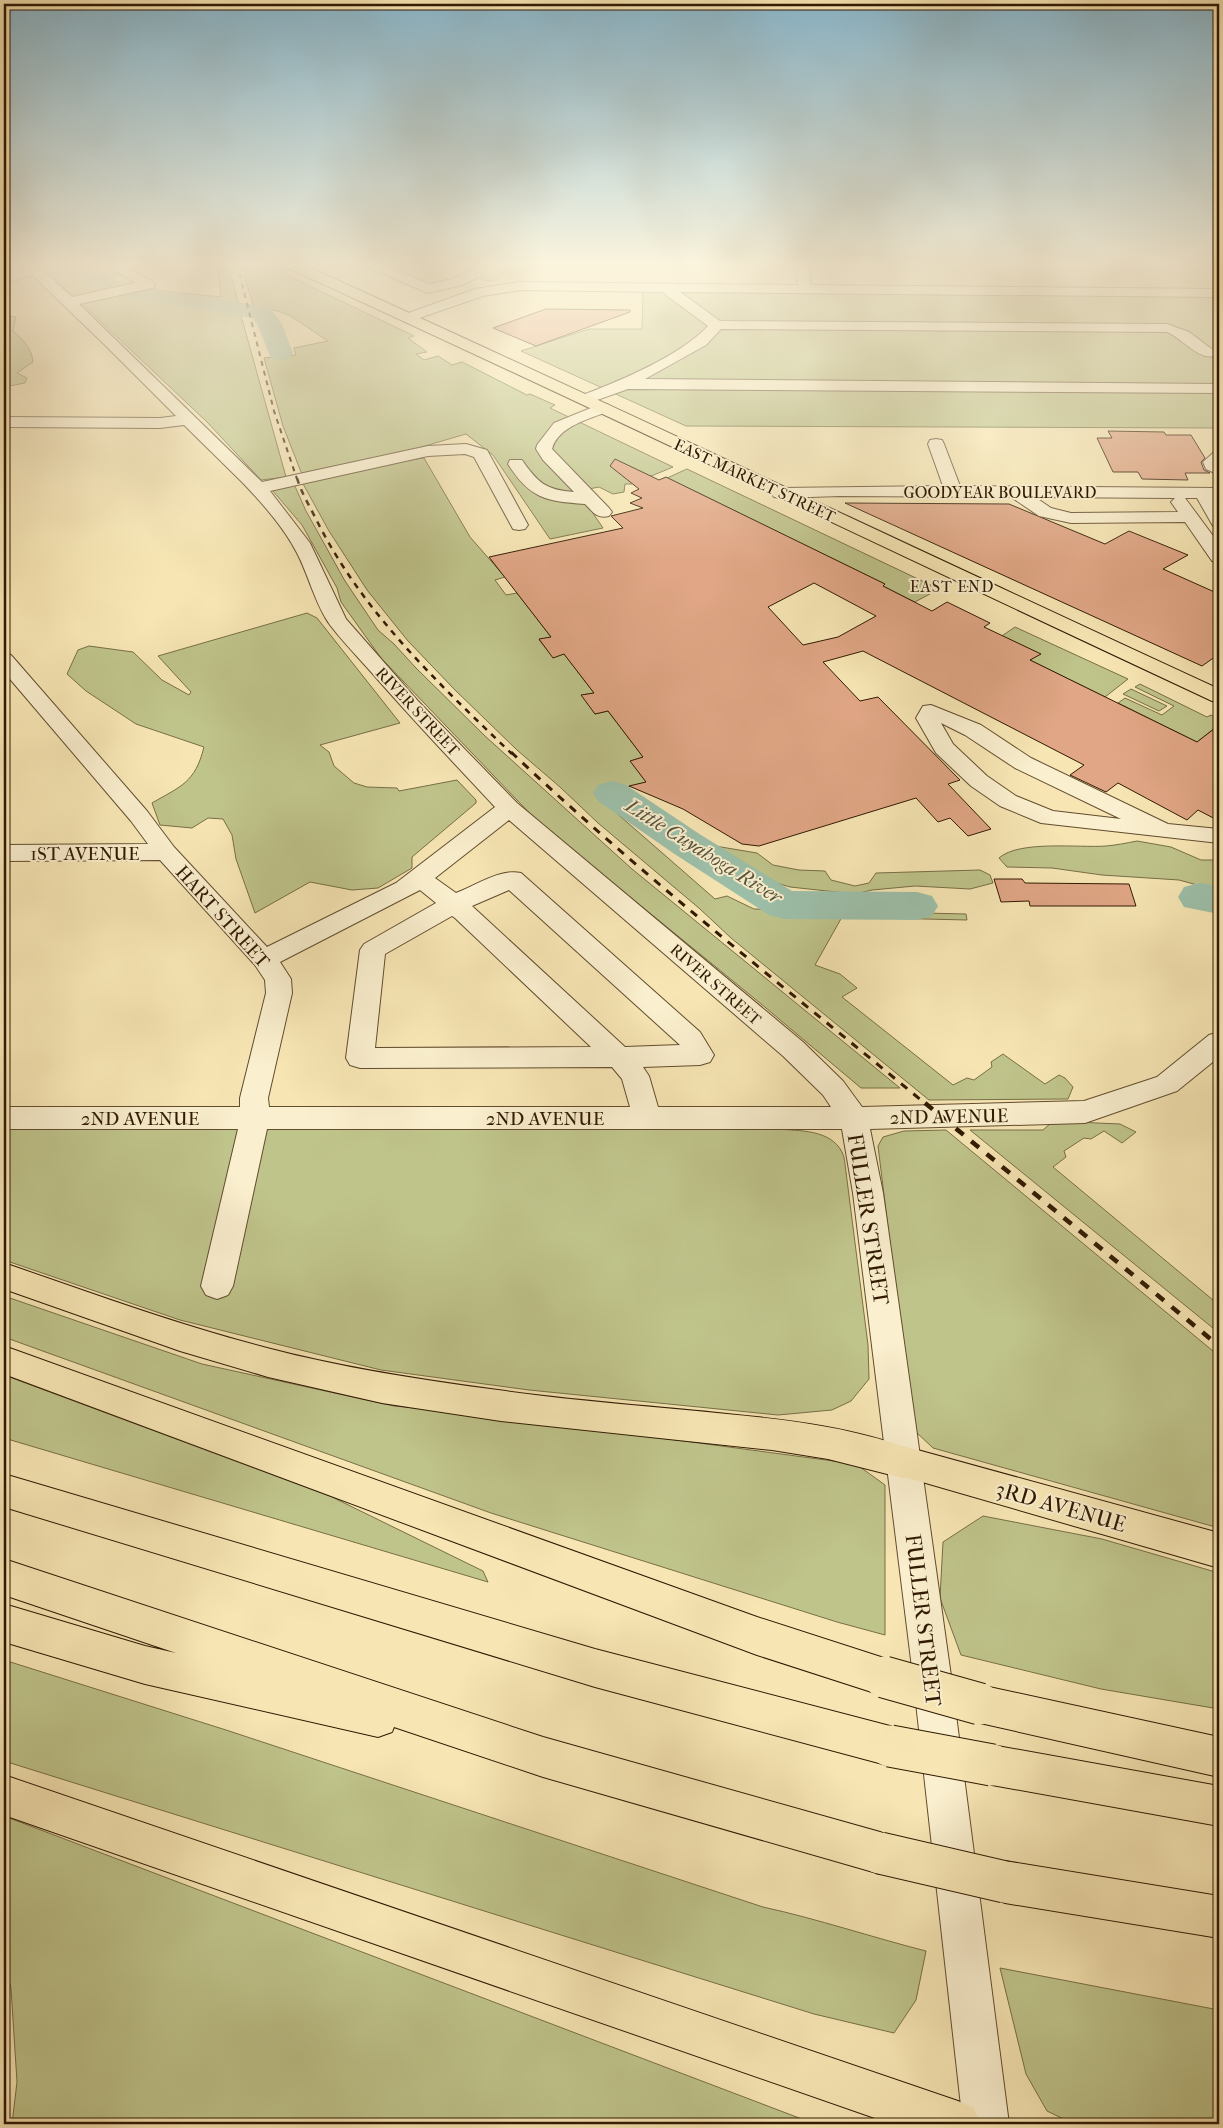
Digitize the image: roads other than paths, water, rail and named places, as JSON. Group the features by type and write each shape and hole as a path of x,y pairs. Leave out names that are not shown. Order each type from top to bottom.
{"main road":[{"name":"EAST MARKET STREET","path":"508,363 780,493 1219,697"},
{"name":"3RD AVENUE","path":"4,1276 180,1337 268,1363 382,1388 502,1406 772,1434 828,1443 1219,1550"},
{"path":"4,1360 757,1636 884,1677 980,1704 1219,1757"},
{"path":"4,1490 595,1668 890,1746 1219,1806"},
{"path":"4,1577 543,1757 880,1853 1005,1882 1219,1916"},
{"path":"4,1623 145,1664 543,1757"},
{"path":"4,1795 958,2124"}],"street":[{"name":"RIVER STREET","path":"132,363 212,441 282,517 301,543 329,607 338,622 411,705 509,808 793,1049 833,1088 854,1118"},
{"path":"586,399 626,384 663,363"},
{"path":"626,384 1218,391 1211,363"},
{"path":"603,512 544,449 545,442 558,430 569,429 609,410"},
{"path":"4,422 160,423 188,419"},
{"path":"936,444 952,491"},
{"path":"256,489 428,451 466,449 480,454 519,525"},
{"path":"1219,456 1211,462 1219,470"},
{"path":"516,464 528,482 538,490 555,495 590,499"},
{"name":"GOODYEAR BOULEVARD","path":"780,493 840,491 1211,493"},
{"path":"1015,492 1045,512 1071,518 1190,517"},
{"path":"1174,492 1219,557"},
{"path":"1211,493 1219,522"},
{"name":"HART STREET","path":"4,659 13,682 139,816 166,852 264,959 278,979 279,993 254,1098 255,1118 217,1286"},
{"path":"1163,831 1023,763 973,730 931,711 927,718 944,748 979,781 1008,801 1049,818 1163,831 1219,836"},
{"path":"264,959 383,901 420,878 509,808"},
{"name":"1ST AVENUE","path":"4,853 166,852"},
{"path":"420,878 454,904 619,1057 635,1076 647,1118"},
{"path":"512,879 690,1039 700,1055 360,1058 373,950 454,904 512,879"},
{"name":"2ND AVENUE","path":"4,1118 854,1118 1085,1112 1167,1084 1219,1042"},
{"name":"FULLER STREET","path":"854,1118 868,1193 944,1773 986,2124"}],"waterway":[{"name":"Little Cuyahoga River","path":"612,793 687,844 784,905 917,906"},
{"name":"Little Cuyahoga River","path":"1199,897 1219,900"}],"railway":[{"path":"262,363 274,411 297,479"},
{"path":"297,478 305,498 335,553 379,616 430,673 512,754"},
{"path":"511,752 612,844 927,1105"},
{"path":"925,1103 1219,1346"}],"district":[{"name":"EAST END","path":"952,586"}]}
